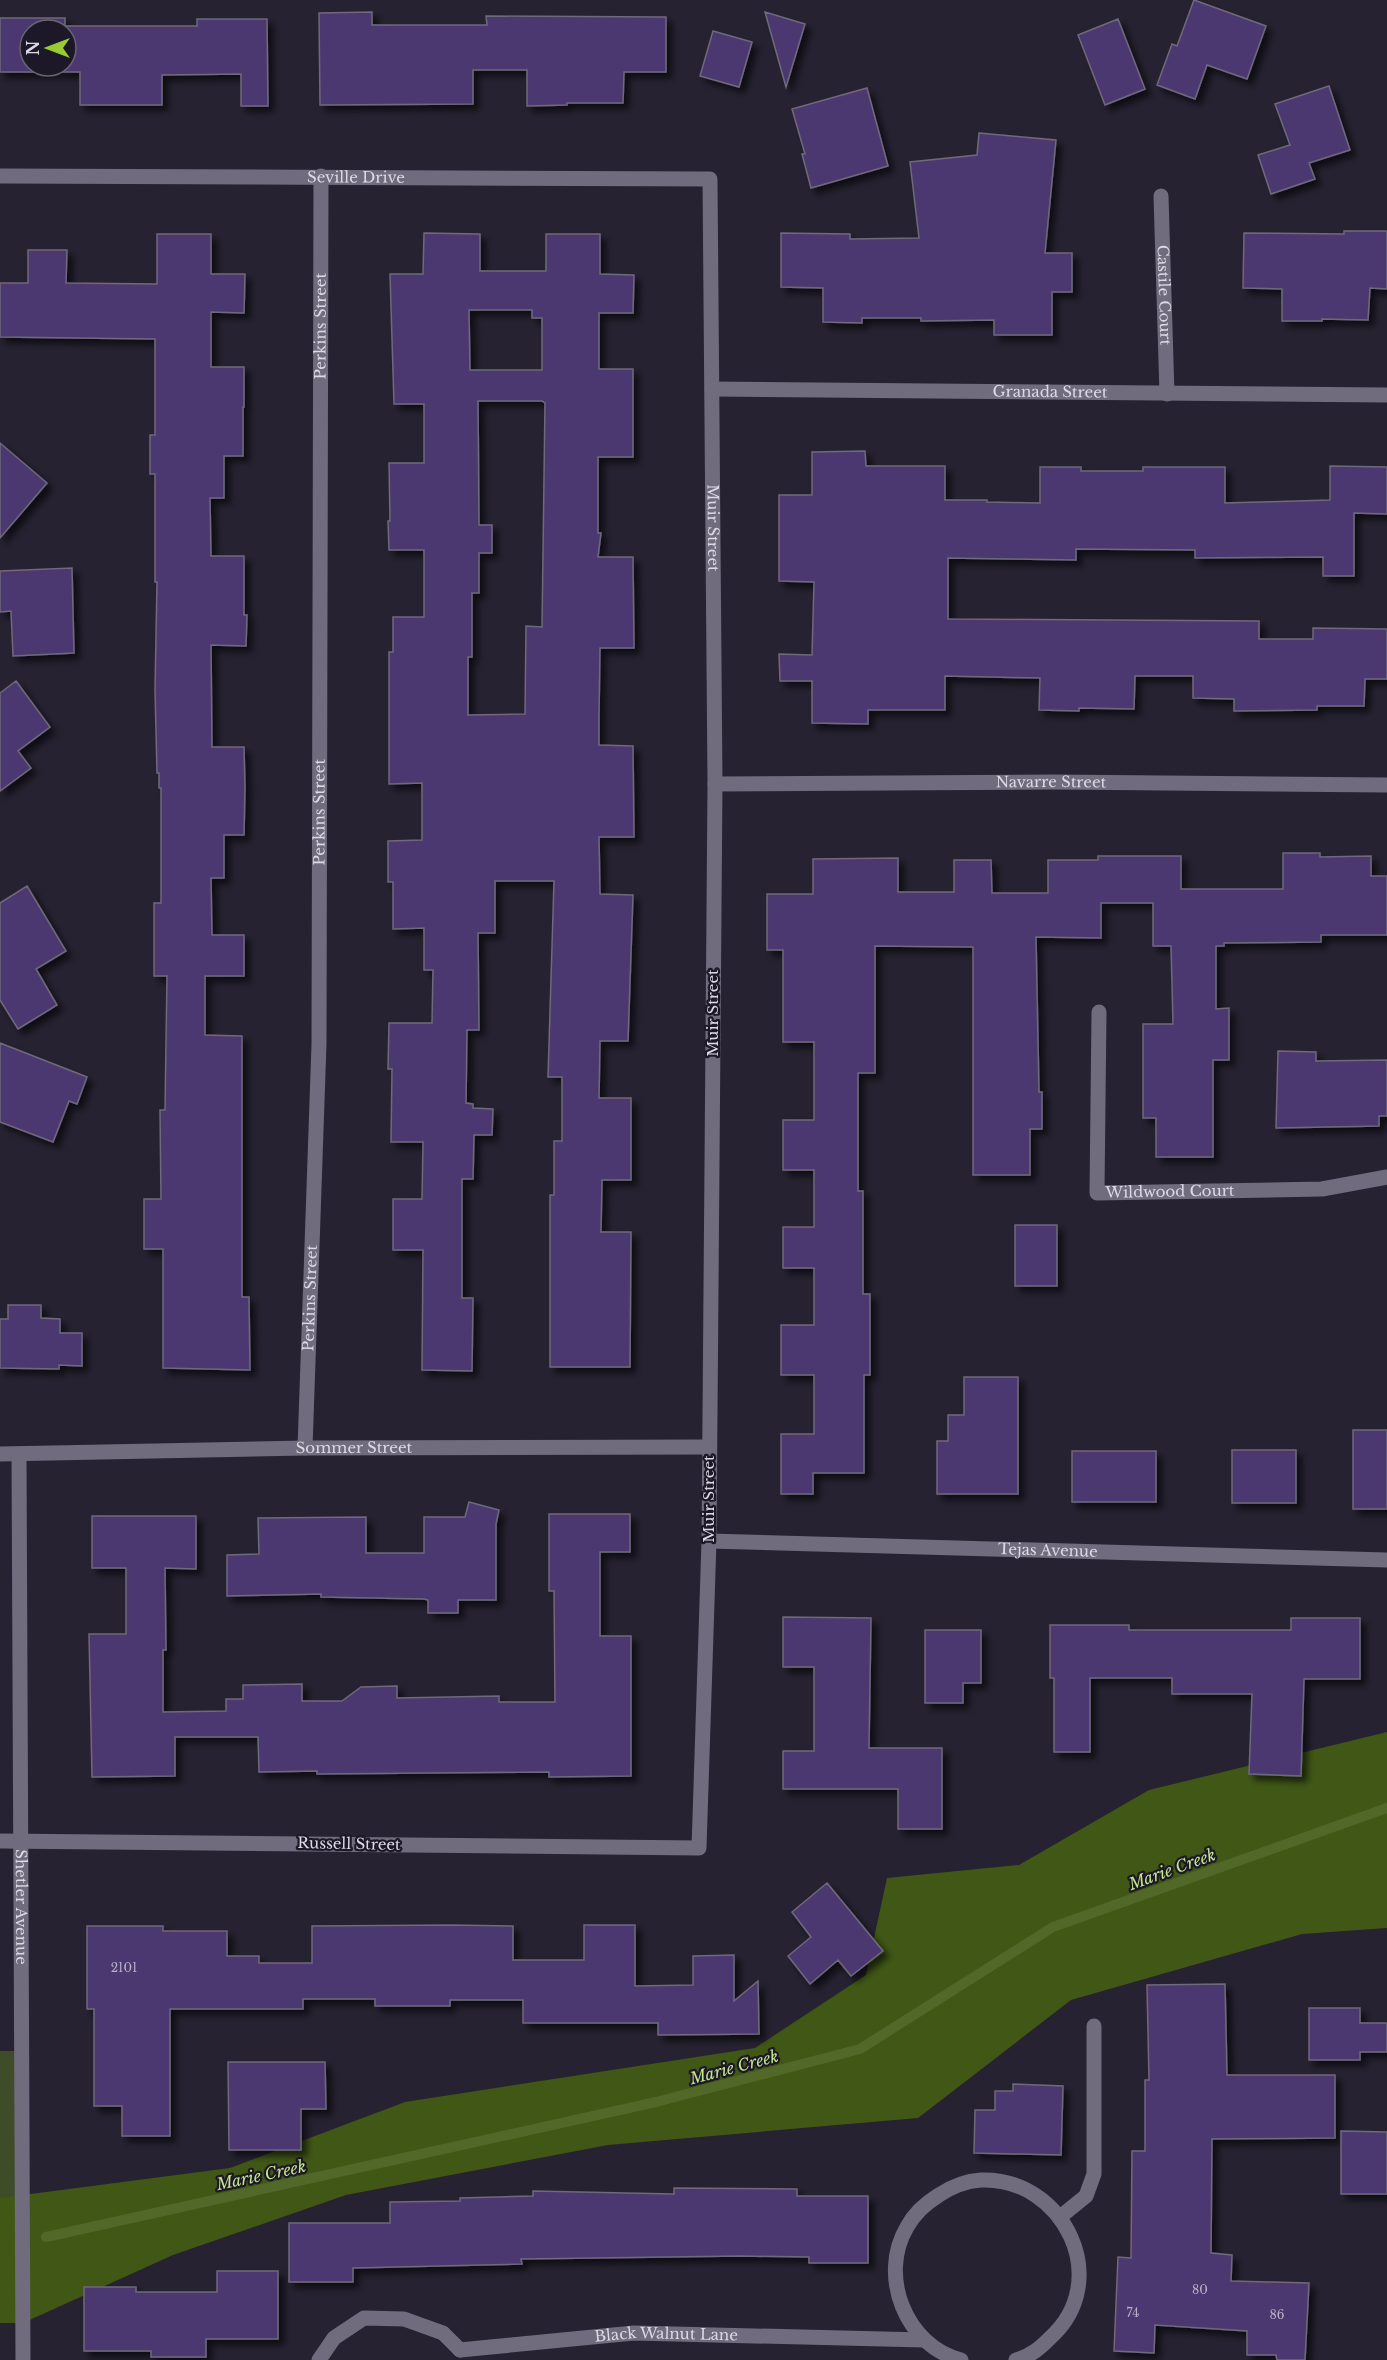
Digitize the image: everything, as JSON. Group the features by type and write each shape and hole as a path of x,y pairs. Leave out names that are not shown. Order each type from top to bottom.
{"street":[{"name":"Seville Drive","path":"0,176 710,179"},
{"name":"Perkins Street","path":"305,1448 319,1044 321,176"},
{"name":"Muir Street","path":"699,1848 709,1541 715,784 710,179"},
{"name":"Castile Court","path":"1161,196 1167,394"},
{"name":"Granada Street","path":"712,389 1387,395"},
{"name":"Navarre Street","path":"715,784 1067,782 1387,786"},
{"name":"Wildwood Court","path":"1099,1012 1096,1193 1322,1189 1387,1177"},
{"name":"Sommer Street","path":"0,1454 305,1448 709,1447"},
{"name":"Shetler Avenue","path":"19,1454 23,2360"},
{"name":"Tejas Avenue","path":"709,1541 1387,1560"},
{"name":"Russell Street","path":"0,1841 699,1848"},
{"path":"1060,2217 1086,2196 1094,2174 1094,2026"},
{"path":"961,2360 949,2357 924,2340 906,2316 896,2287 896,2256 906,2228 925,2204 951,2187 980,2180 1011,2183 1038,2196 1060,2217 1075,2243 1079,2274 1074,2304 1059,2330 1024,2359"},
{"name":"Black Walnut Lane","path":"319,2360 334,2338 364,2318 404,2319 443,2333 458,2355 634,2333 924,2340"}],"green space":[{"path":"1387,1732 1387,1928 1302,1934 1071,2000 918,2118 608,2145 346,2195 173,2255 23,2323 0,2323 0,2198 230,2168 405,2102 755,2048 866,1975 887,1878 1019,1865 1149,1790"},
{"path":"0,2051 21,2051 23,2323 0,2323"}],"building":[{"path":"1194,0 1266,26 1247,79 1207,65 1195,99 1157,85 1172,44 1177,46"},
{"path":"372,12 372,25 487,25 486,16 666,17 666,72 624,72 623,103 527,106 527,70 473,70 473,104 320,105 319,13"},
{"path":"765,12 805,24 786,87"},
{"path":"0,18 18,18 18,72 0,72"},
{"path":"197,19 267,19 268,106 241,106 241,74 162,75 162,105 80,105 80,72 78,72 78,26 197,26"},
{"path":"1118,19 1145,89 1105,105 1078,35"},
{"path":"713,31 752,42 739,87 700,76"},
{"path":"1329,86 1350,150 1309,163 1315,179 1271,194 1258,155 1290,145 1275,104"},
{"path":"867,88 888,166 811,188 802,154 805,154 792,109"},
{"path":"979,133 1056,140 1045,253 1072,253 1072,292 1052,292 1052,335 994,335 994,320 921,321 921,318 862,318 862,323 823,322 823,288 781,287 781,233 850,234 850,239 919,238 910,162 977,155"},
{"path":"1344,231 1387,231 1387,289 1370,288 1368,320 1282,321 1282,289 1243,288 1244,233 1344,234"},
{"path":"424,233 480,234 480,271 546,271 546,234 600,234 600,274 634,275 633,313 599,313 599,369 633,369 633,457 598,457 598,533 601,533 598,557 633,557 634,648 600,648 599,715 599,745 633,746 634,837 599,837 600,894 633,895 628,1041 600,1041 599,1098 631,1098 631,1180 602,1180 601,1232 631,1232 630,1367 550,1367 550,1195 554,1195 554,1141 562,1141 562,1077 548,1077 554,881 495,881 495,933 478,933 479,1030 467,1030 466,1103 473,1104 473,1108 493,1109 492,1135 474,1135 473,1179 462,1179 462,1298 473,1298 472,1371 422,1370 423,1250 393,1250 393,1199 422,1199 423,1142 391,1142 392,1069 388,1069 389,1023 432,1023 433,970 424,970 424,928 393,929 393,882 388,882 388,841 422,840 422,783 389,784 389,652 393,652 393,617 424,617 424,550 389,550 389,463 424,463 424,404 394,404 390,274 423,274","holes":["469,310 532,310 532,318 542,318 542,370 470,370","478,401 542,401 545,403 542,627 526,626 525,714 468,715 468,657 472,657 472,593 479,593 479,553 492,553 492,525 479,525"]},
{"path":"157,234 211,234 211,274 245,274 244,313 211,312 211,367 244,367 244,407 243,456 224,456 224,498 210,498 211,556 244,556 246,646 211,645 212,747 244,747 244,835 224,835 224,878 211,878 212,935 244,935 244,976 205,976 205,1035 242,1036 242,1297 249,1297 250,1370 163,1368 163,1249 144,1249 144,1199 161,1199 160,1110 165,1110 167,976 154,976 154,903 161,903 161,788 159,788 159,773 157,773 155,690 157,582 155,582 155,474 150,474 150,435 155,435 155,339 0,337 0,283 28,283 28,250 67,250 66,283 157,284"},
{"path":"0,443 47,483 0,538"},
{"path":"865,451 866,466 945,466 945,500 987,500 987,502 1040,503 1040,467 1081,467 1081,471 1143,471 1143,467 1225,467 1225,503 1330,500 1330,466 1387,467 1387,514 1354,513 1354,576 1323,576 1323,557 1195,558 1195,550 1076,549 1076,560 948,558 948,619 1259,621 1259,639 1313,639 1313,628 1387,629 1387,679 1365,679 1364,706 1317,706 1317,710 1234,711 1234,699 1193,698 1193,676 1135,676 1134,709 1079,708 1079,711 1039,710 1040,678 945,676 945,710 868,710 868,724 812,723 812,681 780,681 779,654 812,655 814,582 779,581 779,495 812,495 812,452"},
{"path":"72,568 74,653 13,656 11,611 0,612 0,571"},
{"path":"16,681 50,727 18,751 31,768 0,791 0,693"},
{"path":"1283,853 1320,853 1320,857 1371,856 1371,876 1387,876 1387,935 1321,935 1321,942 1224,943 1224,946 1216,946 1216,1009 1229,1008 1229,1060 1213,1060 1213,1157 1156,1157 1156,1118 1143,1118 1143,1024 1173,1024 1171,946 1153,946 1153,903 1101,903 1101,938 1036,937 1039,1092 1042,1092 1042,1129 1030,1129 1030,1175 973,1175 973,947 875,946 875,1073 858,1073 858,1191 863,1191 863,1294 870,1294 870,1375 864,1375 864,1473 813,1473 813,1494 781,1494 781,1434 814,1434 814,1375 781,1375 781,1325 814,1325 814,1268 783,1268 783,1227 814,1227 814,1170 783,1170 783,1120 814,1120 814,1042 783,1042 783,950 767,950 767,894 813,894 813,859 898,858 898,892 954,892 954,860 991,860 992,893 1048,893 1048,860 1098,860 1098,856 1181,856 1181,889 1283,889"},
{"path":"27,886 66,951 36,969 57,1005 18,1029 0,1000 0,903"},
{"path":"0,1043 87,1077 77,1104 69,1101 53,1142 0,1122"},
{"path":"1278,1051 1316,1052 1316,1061 1387,1060 1387,1116 1379,1116 1379,1126 1276,1128"},
{"path":"1015,1225 1057,1225 1057,1286 1015,1286"},
{"path":"8,1305 41,1305 41,1318 60,1319 60,1333 82,1333 82,1366 59,1365 59,1369 0,1368 0,1319 8,1319"},
{"path":"964,1377 1018,1377 1018,1494 937,1494 937,1441 948,1441 948,1415 964,1415"},
{"path":"1353,1430 1387,1430 1387,1509 1353,1509"},
{"path":"1232,1450 1296,1450 1296,1503 1232,1503"},
{"path":"1072,1451 1156,1451 1156,1502 1072,1502"},
{"path":"469,1502 499,1510 496,1524 496,1600 458,1600 458,1613 428,1613 428,1600 424,1599 321,1597 321,1594 227,1596 227,1555 259,1554 258,1518 366,1517 366,1553 424,1553 424,1517 465,1517"},
{"path":"549,1514 630,1514 630,1552 600,1552 600,1636 631,1636 631,1776 549,1777 549,1772 317,1774 317,1771 259,1772 258,1737 175,1737 175,1776 92,1777 89,1634 126,1634 126,1568 92,1568 92,1516 196,1516 196,1569 165,1568 166,1650 163,1650 163,1712 226,1711 226,1699 243,1699 243,1685 302,1684 302,1701 342,1701 361,1687 397,1686 397,1698 499,1696 499,1702 555,1702 554,1591 549,1591"},
{"path":"783,1617 871,1618 869,1748 942,1748 942,1829 898,1829 898,1789 783,1789 783,1751 814,1751 814,1667 783,1667"},
{"path":"1291,1618 1360,1618 1360,1679 1304,1679 1301,1776 1249,1774 1252,1694 1172,1694 1172,1678 1090,1678 1090,1752 1054,1752 1054,1678 1050,1678 1050,1625 1129,1625 1129,1630 1291,1630"},
{"path":"925,1630 981,1630 981,1683 963,1683 963,1703 925,1703"},
{"path":"827,1883 883,1951 851,1976 838,1960 810,1984 788,1956 811,1937 792,1912"},
{"path":"584,1925 635,1925 635,1986 693,1985 693,1956 734,1955 734,2001 758,1981 759,2034 658,2035 658,2023 523,2023 523,2000 450,2000 450,2006 375,2006 375,1999 303,1999 303,2009 170,2009 170,2136 122,2136 122,2106 94,2106 94,2009 87,2009 87,1926 163,1926 163,1931 227,1931 227,1956 259,1956 259,1963 312,1963 312,1926 513,1926 513,1960 584,1960"},
{"path":"1225,1984 1227,2075 1335,2075 1335,2138 1212,2139 1211,2253 1232,2255 1231,2281 1309,2283 1305,2360 1277,2360 1276,2355 1247,2355 1247,2331 1155,2325 1154,2353 1114,2351 1118,2257 1131,2258 1132,2151 1145,2151 1145,2080 1149,2080 1147,1985"},
{"path":"1309,2008 1360,2008 1360,2023 1387,2023 1387,2052 1360,2052 1360,2060 1309,2060"},
{"path":"228,2062 325,2062 326,2109 301,2109 301,2150 229,2150"},
{"path":"1013,2084 1063,2086 1061,2155 974,2153 975,2110 995,2110 995,2091 1013,2091"},
{"path":"1341,2131 1387,2132 1387,2194 1341,2194"},
{"path":"674,2188 797,2189 797,2196 868,2196 868,2263 809,2263 809,2257 740,2256 521,2259 522,2264 353,2268 353,2282 289,2282 289,2223 390,2223 390,2202 460,2201 460,2198 533,2196 533,2191 674,2194"},
{"path":"217,2271 278,2271 278,2339 206,2339 206,2357 151,2357 151,2351 84,2351 84,2287 136,2287 136,2292 217,2292"}],"waterway":[{"name":"Marie Creek","path":"46,2237 656,2102 860,2049 1053,1927 1387,1808"}]}
